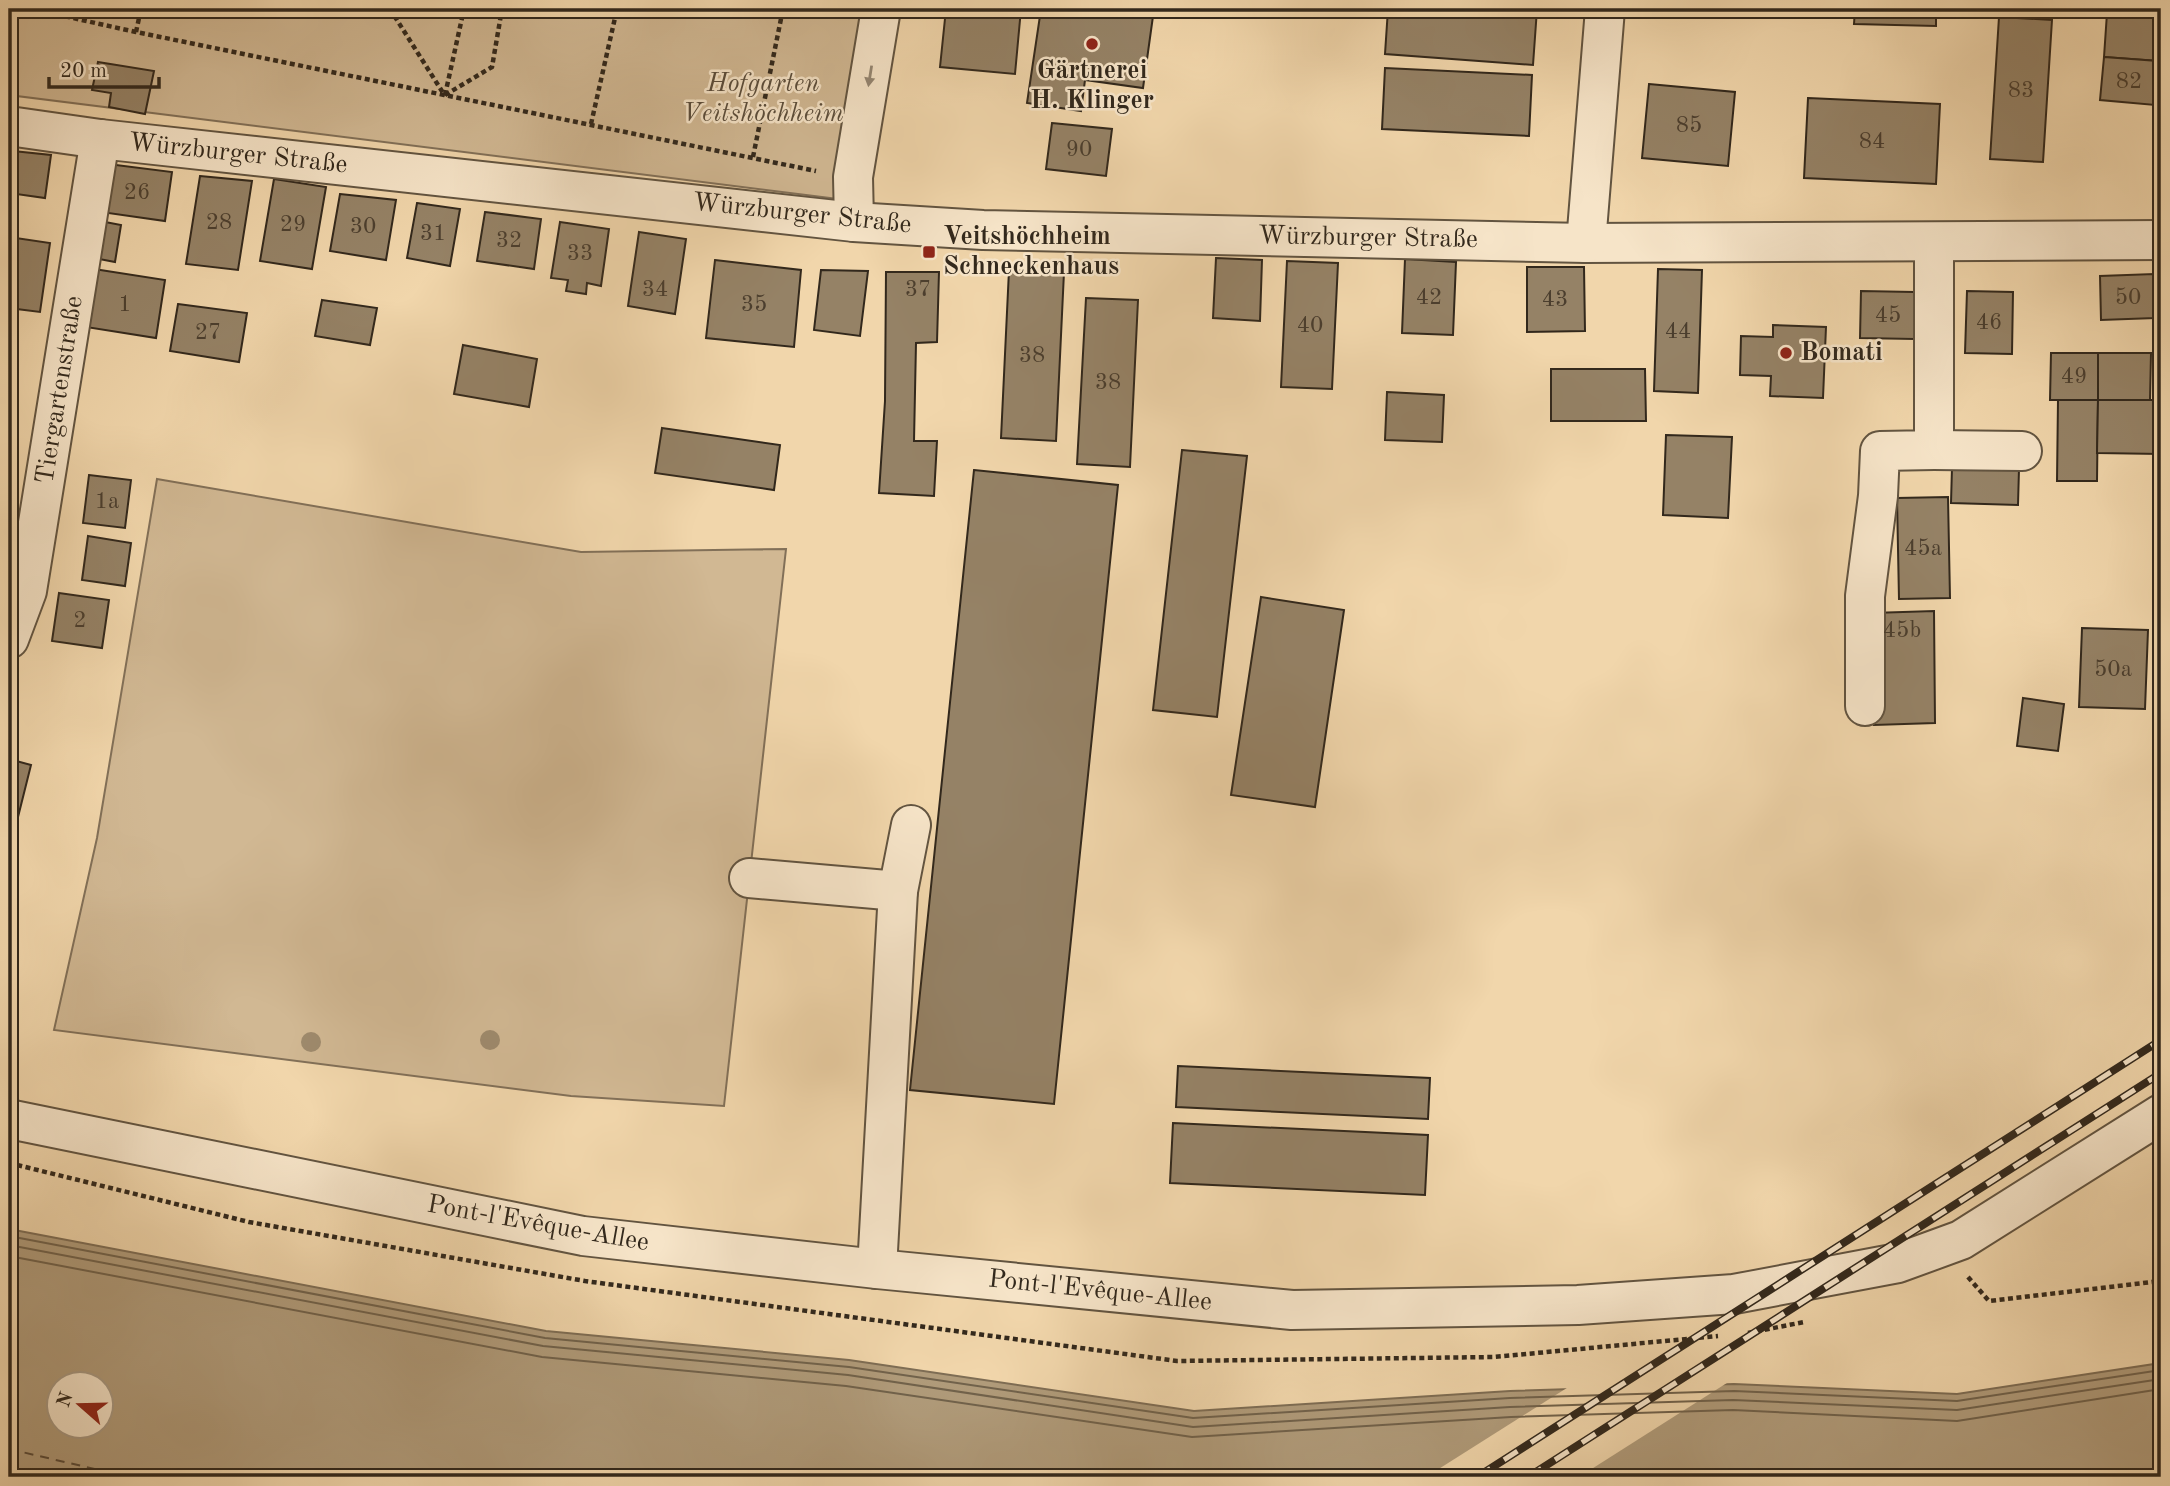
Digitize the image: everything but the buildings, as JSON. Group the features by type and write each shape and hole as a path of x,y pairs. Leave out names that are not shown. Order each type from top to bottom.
{"street":[{"path":"854,222 853,177 881,9"},
{"path":"1586,243 1605,9"},
{"name":"Würzburger Straße","path":"9,126 100,139 854,222 983,230 1586,243 2161,240"},
{"name":"Tiergartenstraße","path":"9,639 27,591 100,139"},
{"path":"1934,242 1934,450"},
{"path":"1865,706 1865,596 1878,496 1880,451 2022,451"},
{"path":"877,1269 898,891 911,825"},
{"path":"749,878 898,891"},
{"name":"Pont-l'Evêque-Allee","path":"9,1119 583,1236 877,1269 1292,1310 1578,1305 1734,1294 1898,1263 1961,1240 2161,1114"}],"path":[{"path":"32,9 445,96 853,177"},
{"path":"136,32 141,9"},
{"path":"390,9 445,96"},
{"path":"445,96 464,9"},
{"path":"445,96 492,67 502,9"},
{"path":"591,124 617,9"},
{"path":"753,157 783,9"},
{"path":"1965,1274 1989,1301 2161,1281"}],"green space":[{"name":"Hofgarten Veitshöchheim","path":"9,9 869,9 838,199 9,95"},
{"path":"157,479 581,552 786,549 724,1106 571,1096 54,1030 97,838"}],"water":[{"path":"9,1229 546,1331 849,1360 1194,1411 1510,1391 1734,1384 1957,1394 2161,1363 2161,1477 9,1477"}],"pier":[{"path":"1730,1381 1579,1477 1426,1477 1570,1386"}],"ferry route":[{"path":"9,1449 129,1477"}],"railway":[{"path":"1477,1477 2161,1040"},
{"path":"1528,1477 2161,1073"}],"place":[{"name":"Gärtnerei H. Klinger","path":"1092,44"},
{"name":"Veitshöchheim Schneckenhaus","path":"929,252"},
{"name":"Bomati","path":"1786,353"}]}
